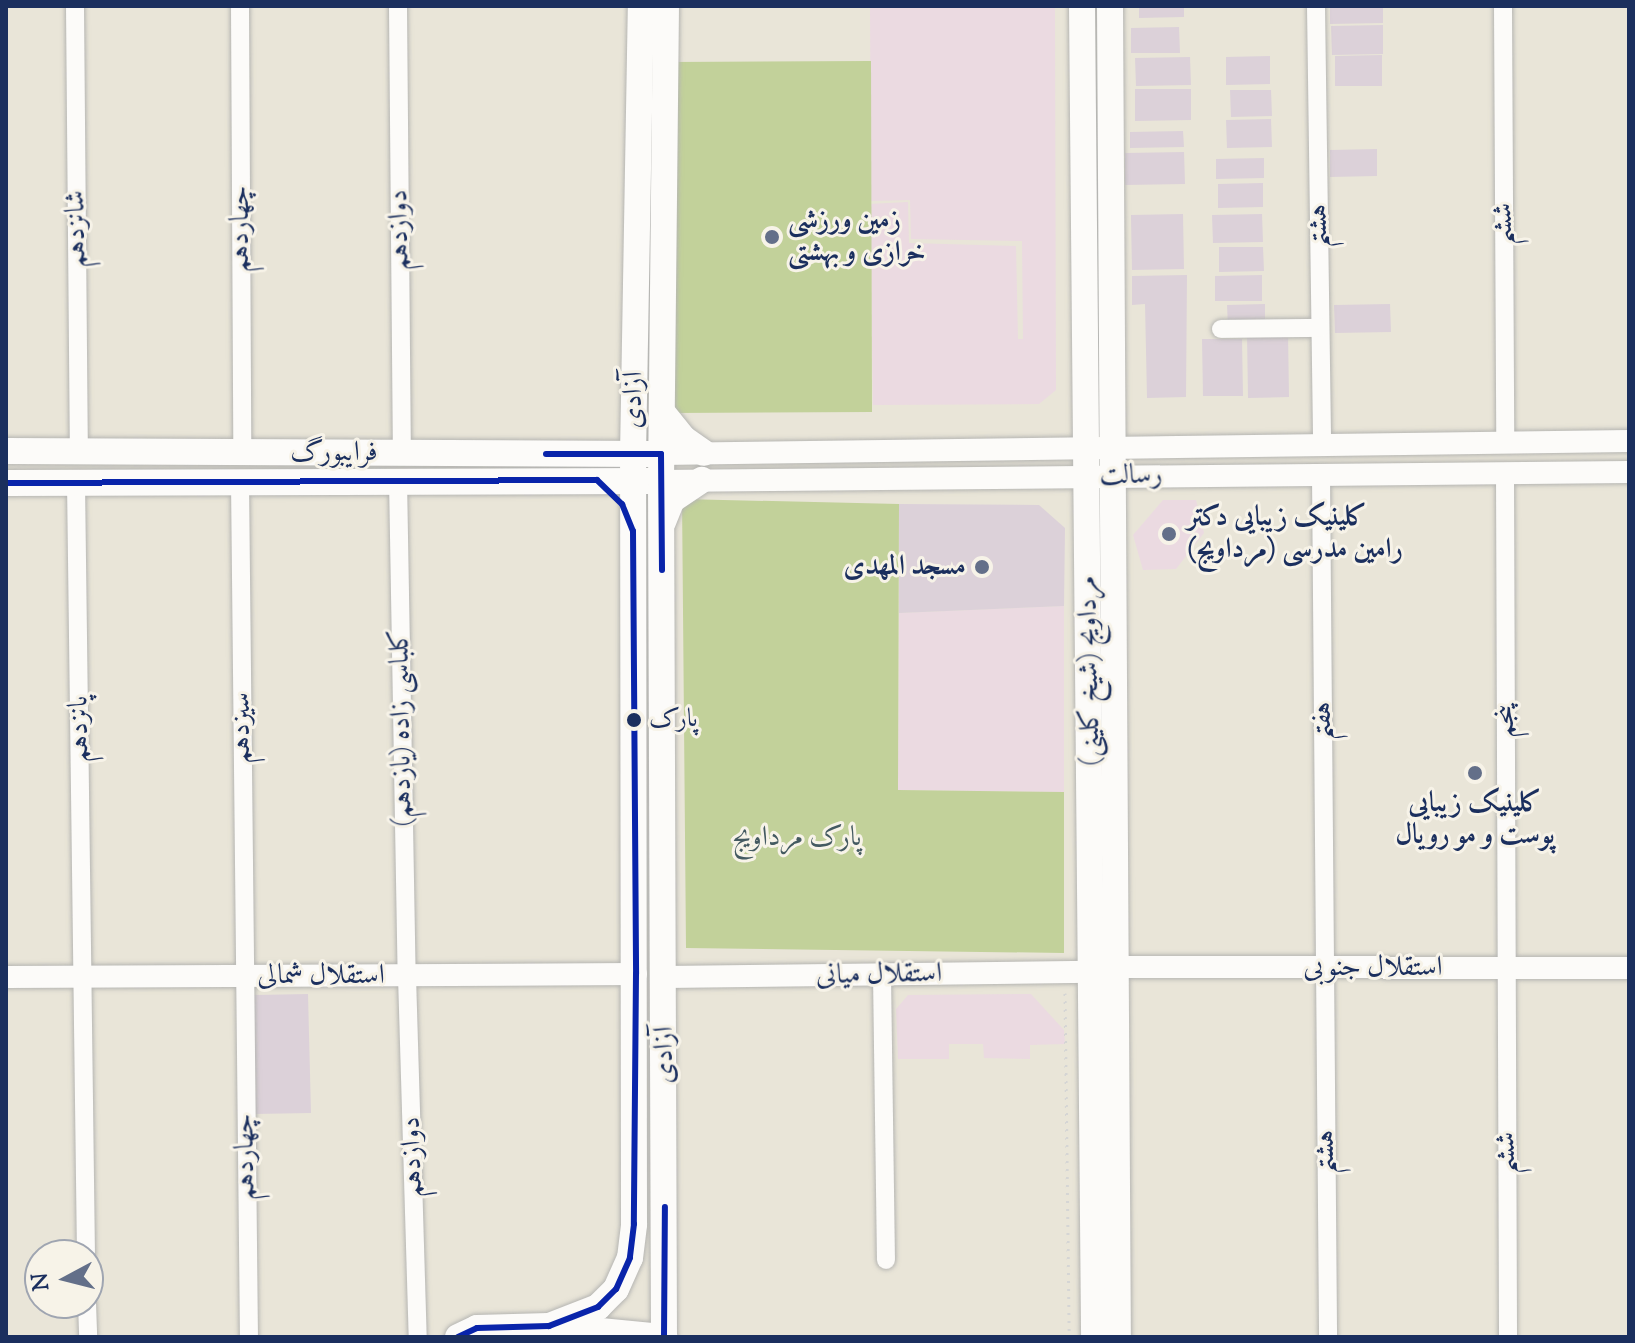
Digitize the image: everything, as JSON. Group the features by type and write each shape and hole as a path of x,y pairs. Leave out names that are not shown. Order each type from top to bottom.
{"main road":[{"name":"آزادی","path":"549,1326 598,1307 616,1289 630,1258 634,1224 633,468 641,6"},
{"name":"آزادی","path":"664,1337 666,977 661,454 666,6"},
{"name":"مرداویج (شیخ کلینی)","path":"1082,6 1087,448 1118,1337"},
{"name":"مرداویج (شیخ کلینی)","path":"1094,1337 1115,475 1110,6"},
{"path":"662,412 684,439 704,453"},
{"path":"576,454 634,419"},
{"name":"فرایبورگ","path":"6,451 242,452 597,480 633,468 661,454"},
{"path":"155,481 156,452"},
{"name":"فرایبورگ","path":"6,483 240,481 576,454 633,468"},
{"name":"رسالت","path":"633,468 661,481"},
{"path":"597,480 622,504 633,531"},
{"path":"661,526 672,500 702,480"},
{"path":"458,1337 477,1328 549,1326 664,1337"}],"street":[{"name":"شانزدهم","path":"75,6 79,451"},
{"name":"چهاردهم","path":"240,6 242,452"},
{"name":"دوازدهم","path":"398,6 400,466"},
{"name":"هشتم","path":"1316,6 1322,445"},
{"name":"ششم","path":"1503,6 1505,442"},
{"path":"1221,329 1320,328"},
{"name":"رسالت","path":"1115,447 1629,441"},
{"path":"1087,448 1115,447"},
{"name":"رسالت","path":"661,454 1087,448"},
{"name":"کلباسی زاده (یازدهم)","path":"400,466 407,976"},
{"name":"پنجم","path":"1505,472 1507,969"},
{"name":"رسالت","path":"661,481 1629,472"},
{"name":"هفتم","path":"1321,475 1325,967"},
{"name":"سیزدهم","path":"240,481 244,976"},
{"name":"پانزدهم","path":"76,482 83,976"},
{"name":"هشتم","path":"1325,967 1328,1337"},
{"name":"استقلال جنوبی","path":"1105,970 1629,968"},
{"name":"ششم","path":"1507,969 1508,1337"},
{"name":"استقلال میانی","path":"666,977 1105,970"},
{"name":"استقلال شمالی","path":"6,977 636,974"},
{"path":"882,975 886,1260"},
{"path":"83,976 86,1239"},
{"name":"چهاردهم","path":"244,976 249,1337"},
{"name":"دوازدهم","path":"407,976 418,1337"}],"path":[{"path":"1065,972 1069,1337"}],"shaded area":[{"path":"870,6 1055,6 1056,390 1039,404 873,405 870,204 908,202 909,243 1016,246 1018,339 1023,339 1022,241 911,239 910,200 871,201"},
{"name":"کلینیک زیبایی دکتر رامین مدرسی (مرداویج)","path":"1163,500 1196,500 1204,533 1176,569 1143,570 1133,535"},
{"path":"1064,606 1064,792 898,790 899,613"},
{"path":"1031,994 1064,1030 1065,1044 1030,1045 1030,1059 984,1058 983,1044 949,1044 949,1059 898,1059 896,1009 908,995"}],"green space":[{"name":"زمین ورزشی خرازی و بهشتی","path":"871,61 872,412 672,413 672,62"},
{"name":"پارک مرداویج","path":"682,499 899,504 898,790 1064,792 1064,953 686,948"}],"building":[{"path":"1139,6 1184,6 1184,17 1139,18"},
{"path":"1330,6 1383,6 1383,23 1330,24"},
{"path":"1383,25 1383,54 1332,55 1331,26"},
{"path":"1179,27 1180,53 1131,53 1131,28"},
{"path":"1382,55 1382,86 1335,86 1335,56"},
{"path":"1270,56 1270,84 1226,85 1226,57"},
{"path":"1190,57 1191,85 1136,86 1135,58"},
{"path":"1135,89 1191,89 1191,120 1135,121"},
{"path":"1230,90 1271,90 1272,116 1231,117"},
{"path":"1271,119 1272,147 1227,148 1226,120"},
{"path":"1183,131 1184,147 1130,148 1130,132"},
{"path":"1377,149 1377,176 1330,177 1330,150"},
{"path":"1184,152 1185,184 1125,185 1125,153"},
{"path":"1264,158 1264,178 1216,179 1216,159"},
{"path":"1263,183 1263,207 1218,208 1218,184"},
{"path":"1183,214 1184,269 1132,270 1131,215"},
{"path":"1262,214 1263,242 1213,243 1212,215"},
{"path":"1219,247 1263,247 1264,271 1219,272"},
{"path":"1187,275 1186,397 1147,398 1145,304 1132,305 1132,276"},
{"path":"1262,275 1262,301 1215,301 1215,276"},
{"path":"1265,304 1265,326 1228,326 1227,305"},
{"path":"1390,304 1391,332 1335,333 1334,305"},
{"path":"1288,332 1289,397 1248,398 1247,333"},
{"path":"1202,339 1242,339 1243,396 1203,396"},
{"name":"مسجد المهدی","path":"899,504 1039,505 1065,528 1064,606 899,613"},
{"path":"308,994 311,1113 253,1114 250,995"}],"transit line":[{"path":"546,454 661,454 662,570"},
{"path":"6,483 597,480 622,504 633,531 636,974 634,1224 630,1258 616,1289 598,1307 549,1326 477,1328 458,1337"},
{"path":"664,1337 665,1207"}],"place":[{"name":"زمین ورزشی خرازی و بهشتی","path":"772,237"},
{"name":"کلینیک زیبایی دکتر رامین مدرسی (مرداویج)","path":"1169,534"},
{"name":"مسجد المهدی","path":"982,567"},
{"name":"پارک","path":"634,720"},
{"name":"کلینیک زیبایی پوست و مو رویال","path":"1475,773"}]}
